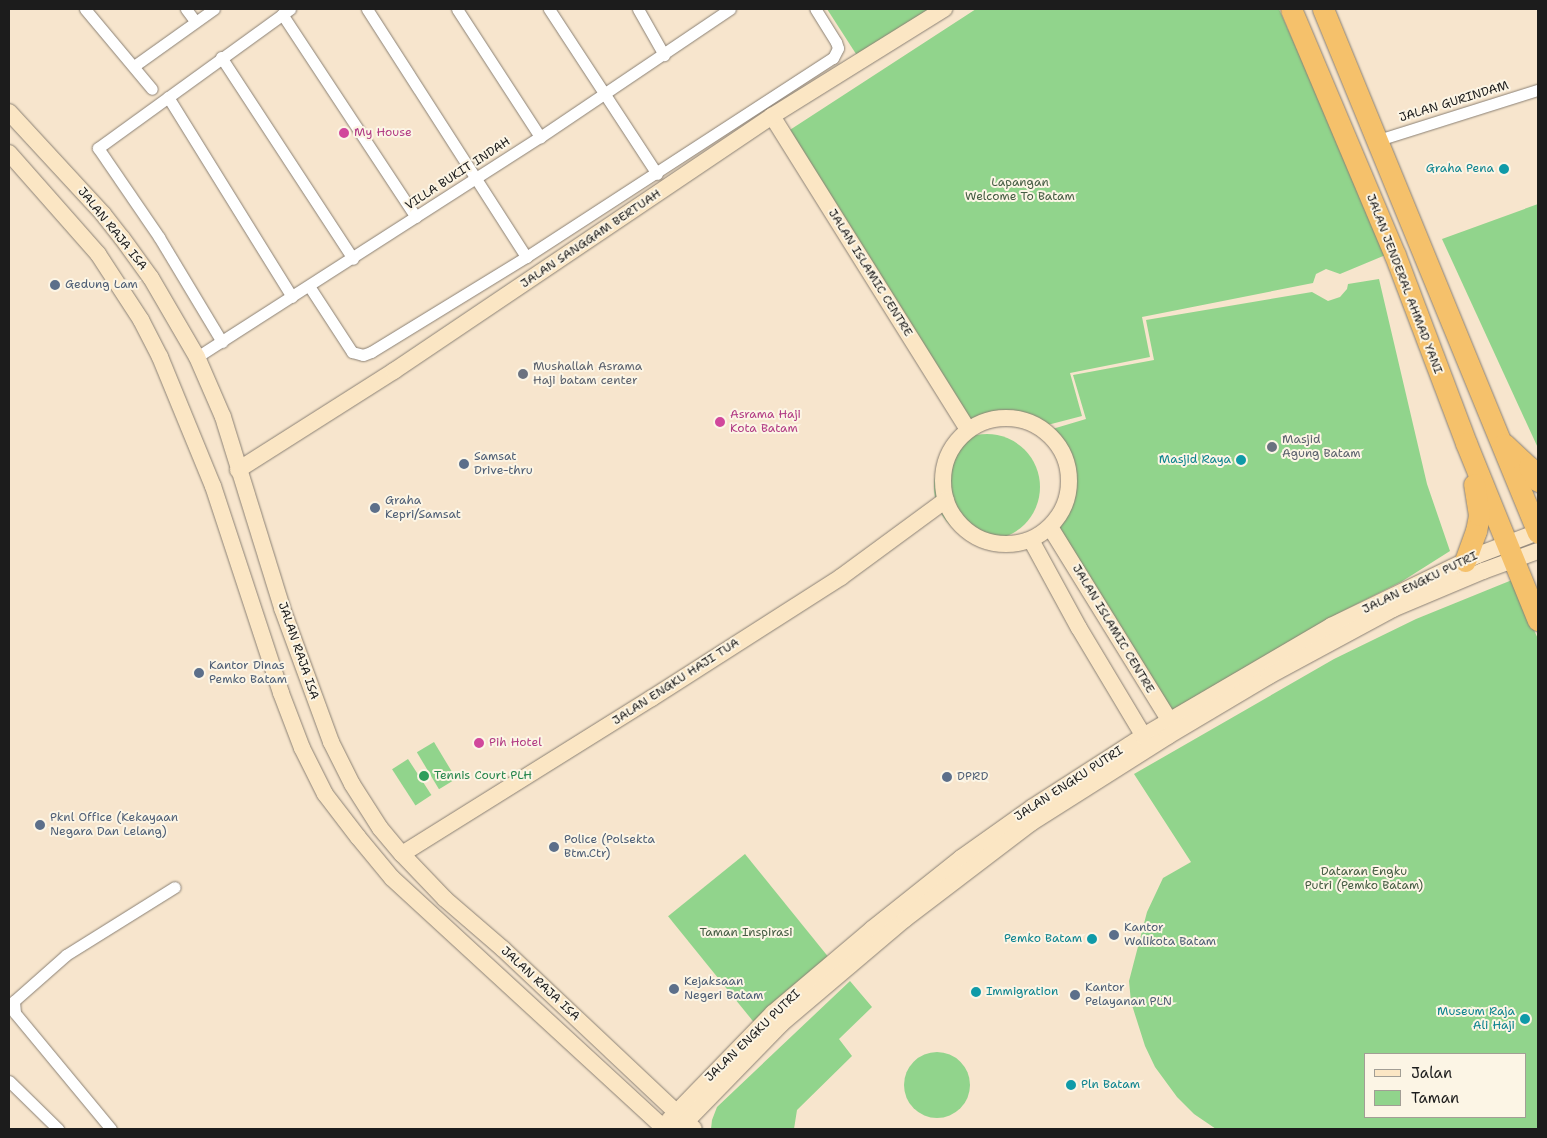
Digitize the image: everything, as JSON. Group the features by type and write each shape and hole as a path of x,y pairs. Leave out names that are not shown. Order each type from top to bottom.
{"highway":[{"name":"JALAN JENDERAL AHMAD YANI","path":"1291,9 1395,255 1473,461 1538,620"},
{"path":"1322,9 1378,140 1538,532"},
{"path":"1500,441 1529,466 1538,481"},
{"path":"1465,561 1476,531 1479,515 1473,461"}],"main road":[{"name":"JALAN SANGGAM BERTUAH","path":"238,470 394,372 772,116 944,9"},
{"name":"JALAN RAJA ISA","path":"9,112 103,214 151,278 197,358 223,417 238,470 260,531 282,608 312,693 341,764 380,828 402,854 446,899 503,949 684,1123"},
{"name":"JALAN ISLAMIC CENTRE","path":"772,116 968,430"},
{"name":"JALAN RAJA ISA","path":"9,153 81,232 121,288 160,357 213,486 302,748 325,794 358,838 392,878 662,1128"},
{"path":"81,232 103,214"},
{"path":"1010,418 1024,420 1043,429 1062,450 1069,472 1069,493 1062,512 1050,527 1031,540 1013,544 995,544 978,538 963,529 952,515 946,500 942,479 946,460 955,444 968,430 986,421 1010,418"},
{"name":"JALAN ENGKU HAJI TUA","path":"402,854 652,698 840,577 946,500"},
{"name":"JALAN ISLAMIC CENTRE","path":"1050,527 1173,726"},
{"name":"JALAN ENGKU PUTRI","path":"1173,726 1393,609 1510,552 1538,532"},
{"path":"1031,540 1079,628 1147,742"},
{"name":"JALAN ENGKU PUTRI","path":"662,1128 684,1123 773,1013 961,858 1033,806 1147,742 1265,663 1331,626 1465,561 1510,552 1538,552"},
{"path":"256,617 282,608"}],"street":[{"path":"84,9 152,89"},
{"path":"186,9 195,21"},
{"path":"134,66 214,9"},
{"path":"367,9 526,257"},
{"path":"457,9 540,137"},
{"path":"549,9 657,174"},
{"path":"638,9 664,54"},
{"name":"VILLA BUKIT INDAH","path":"197,358 540,137 729,9"},
{"path":"309,286 352,352 363,355 371,352 657,174 833,58 838,48 836,42 815,9"},
{"path":"222,342 159,237 98,148 286,12 416,216"},
{"path":"222,57 352,259"},
{"name":"JALAN GURINDAM","path":"1378,140 1538,90"},
{"path":"168,97 292,296"},
{"path":"111,1129 15,1014 14,1001 66,955 175,887"},
{"path":"9,1081 58,1129"}],"green space":[{"path":"827,9 933,9 858,57"},
{"name":"Lapangan Welcome To Batam","path":"976,9 1279,9 1388,254 1340,274 1326,269 1316,274 1313,283 1142,317 1150,357 1070,373 1082,416 1032,429 1011,420 993,417 957,426 779,137"},
{"path":"1538,204 1538,448 1442,239"},
{"path":"1379,279 1427,484 1450,551 1401,582 1339,613 1167,713 1056,531 1074,491 1069,461 1063,445 1049,430 1086,419 1073,375 1154,360 1146,320 1312,292 1328,301 1340,297 1347,289 1348,284"},
{"path":"987,434 1007,438 1025,449 1036,467 1040,487 1036,507 1025,525 1007,536 987,540 967,536 949,525 938,507 934,487 938,467 949,449 967,438"},
{"name":"Dataran Engku Putri (Pemko Batam)","path":"1512,580 1538,639 1538,1129 1216,1129 1194,1114 1177,1097 1155,1067 1145,1046 1131,1002 1129,981 1147,912 1163,878 1191,862 1134,774 1334,659 1416,619"},
{"path":"434,742 456,779 439,789 417,752"},
{"path":"408,759 431,795 415,805 392,769"},
{"name":"Taman Inspirasi","path":"745,854 831,960 754,1022 668,916"},
{"path":"850,981 872,1007 839,1039 852,1056 797,1110 794,1129 711,1129 717,1107"},
{"path":"937,1052 950,1055 960,1062 967,1072 970,1085 967,1098 960,1108 950,1115 937,1118 924,1115 914,1108 907,1098 904,1085 907,1072 914,1062 924,1055"}],"place":[{"name":"My House","path":"344,133"},
{"name":"Graha Pena","path":"1504,169"},
{"name":"Gedung Lam","path":"55,285"},
{"name":"Mushallah Asrama Haji batam center","path":"523,374"},
{"name":"Asrama Haji Kota Batam","path":"720,422"},
{"name":"Masjid Agung Batam","path":"1272,447"},
{"name":"Masjid Raya","path":"1241,460"},
{"name":"Samsat Drive-thru","path":"464,464"},
{"name":"Graha Kepri/Samsat","path":"375,508"},
{"name":"Kantor Dinas Pemko Batam","path":"199,673"},
{"name":"Pih Hotel","path":"479,743"},
{"name":"Tennis Court PLH","path":"424,776"},
{"name":"DPRD","path":"947,777"},
{"name":"Pknl Office (Kekayaan Negara Dan Lelang)","path":"40,825"},
{"name":"Police (Polsekta Btm.Ctr)","path":"554,847"},
{"name":"Kantor Walikota Batam","path":"1114,935"},
{"name":"Pemko Batam","path":"1092,939"},
{"name":"Kejaksaan Negeri Batam","path":"674,989"},
{"name":"Immigration","path":"976,992"},
{"name":"Kantor Pelayanan PLN","path":"1075,995"},
{"name":"Museum Raja Ali Haji","path":"1525,1019"},
{"name":"Pln Batam","path":"1071,1085"}]}
